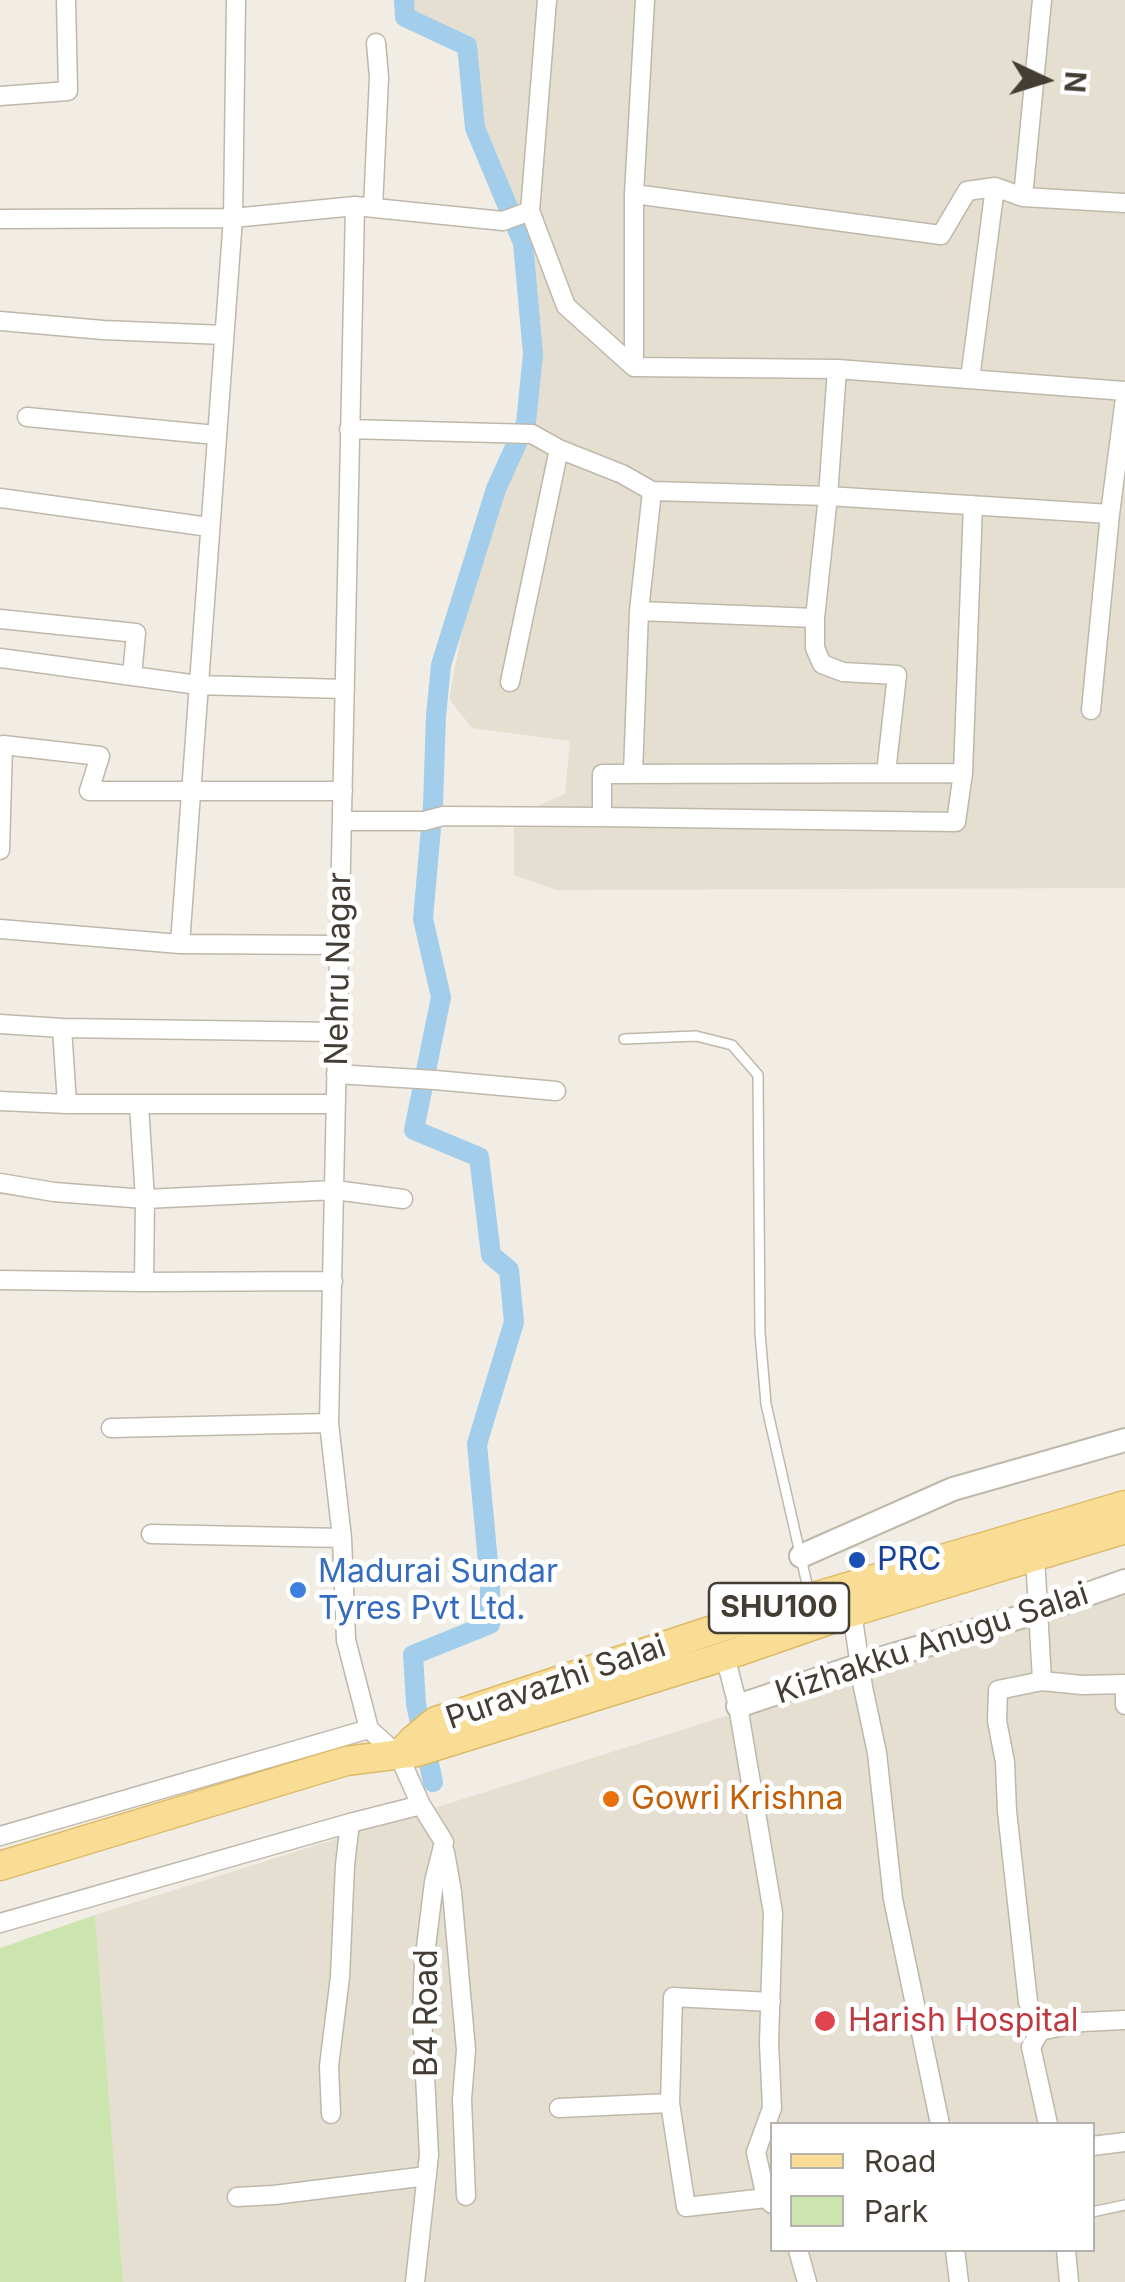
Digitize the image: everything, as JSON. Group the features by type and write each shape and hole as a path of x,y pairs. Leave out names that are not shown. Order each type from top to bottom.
{"main road":[{"name":"Puravazhi Salai","path":"420,1743 810,1598 1125,1504"},
{"name":"Puravazhi Salai","path":"0,1866 346,1760 420,1743 725,1656 852,1612 1125,1530"}],"street":[{"path":"0,96 68,91 66,0"},
{"path":"180,944 233,218 236,0"},
{"path":"547,0 518,215 566,306 634,367 838,369 1125,395 1091,710"},
{"path":"634,367 634,194 645,0"},
{"path":"1023,197 1042,0"},
{"name":"Nehru Nagar","path":"368,1729 346,1640 342,1538 329,1422 349,429 364,207 379,77 376,43"},
{"path":"634,194 941,235 967,191 995,187 1023,197 1125,203"},
{"path":"970,380 995,187"},
{"path":"0,219 233,218 364,207 518,215"},
{"path":"0,321 224,335"},
{"path":"838,369 815,648 822,664 843,672 897,675 886,773"},
{"path":"27,417 216,435"},
{"path":"349,429 532,434 652,491 828,496 1110,514"},
{"path":"510,682 559,449"},
{"path":"633,773 639,611 652,491"},
{"path":"0,498 210,526"},
{"path":"343,821 424,820 443,816 956,822 963,773 973,505"},
{"path":"639,611 815,618"},
{"path":"0,619 136,633 132,676"},
{"path":"0,658 198,685 344,689"},
{"path":"0,850 2,745 100,756 88,790 342,791"},
{"path":"602,817 602,774 963,773"},
{"path":"0,929 180,944 338,945"},
{"path":"0,1024 338,1032"},
{"path":"62,1028 67,1104"},
{"path":"336,1074 556,1091"},
{"path":"0,1101 335,1104"},
{"path":"139,1105 144,1282"},
{"path":"0,1183 144,1199 336,1190 403,1199"},
{"path":"0,1280 333,1281"},
{"path":"111,1428 329,1422"},
{"path":"802,1556 954,1489 1125,1440"},
{"path":"151,1534 342,1538"},
{"path":"1035,1556 1042,1681"},
{"name":"Kizhakku Anugu Salai","path":"738,1706 1125,1582"},
{"path":"852,1612 862,1687 877,1753 893,1899 940,2122"},
{"path":"725,1656 738,1706 773,1913 771,2002 769,2043 772,2108 756,2152 770,2201 686,2206 670,2103 673,1996 771,2002"},
{"path":"1040,2032 1028,2002 1005,1762 997,1721 998,1690 1042,1681 1124,1684 1125,1705"},
{"path":"0,1836 368,1729 420,1743 420,1804 444,1842 452,1892 466,2050 462,2100 466,2196"},
{"path":"0,1923 420,1804"},
{"path":"330,2114 328,2066 340,1977 350,1823"},
{"name":"B4 Road","path":"415,2282 430,2155 422,2015 424,1963 434,1882 444,1842"},
{"path":"1048,2122 1032,2047 1040,2032 1082,2022 1125,2020"},
{"path":"559,2108 670,2103"},
{"path":"1095,2146 1125,2142"},
{"path":"237,2197 274,2196 427,2176"},
{"path":"799,2252 808,2282"},
{"path":"955,2252 959,2282"},
{"path":"1066,2252 1069,2282"}],"lane":[{"path":"624,1038 696,1036 732,1045 758,1075 760,1333 766,1404 810,1598"},
{"path":"1095,2211 1125,2205"}],"shaded area":[{"path":"411,0 1125,0 1125,888 556,890 514,875 514,816 565,794 570,741 472,728 449,699 471,585 499,491 523,439 533,405 537,328 533,257 481,117 469,40 456,30 411,11"},
{"path":"1125,1590 1125,2282 123,2282 95,1915"}],"green space":[{"path":"95,1915 123,2282 0,2282 0,1948"}],"waterway":[{"path":"404,0 405,17 467,46 475,128 523,243 533,354 526,423 496,489 441,665 436,716 423,919 441,997 414,1130 479,1157 491,1255 509,1270 514,1322 477,1444 490,1624 413,1655 416,1704 433,1782"}],"place":[{"name":"PRC","path":"857,1560"},
{"name":"Madurai Sundar Tyres Pvt Ltd.","path":"298,1590"},
{"name":"Gowri Krishna","path":"611,1799"},
{"name":"Harish Hospital","path":"825,2021"}]}
